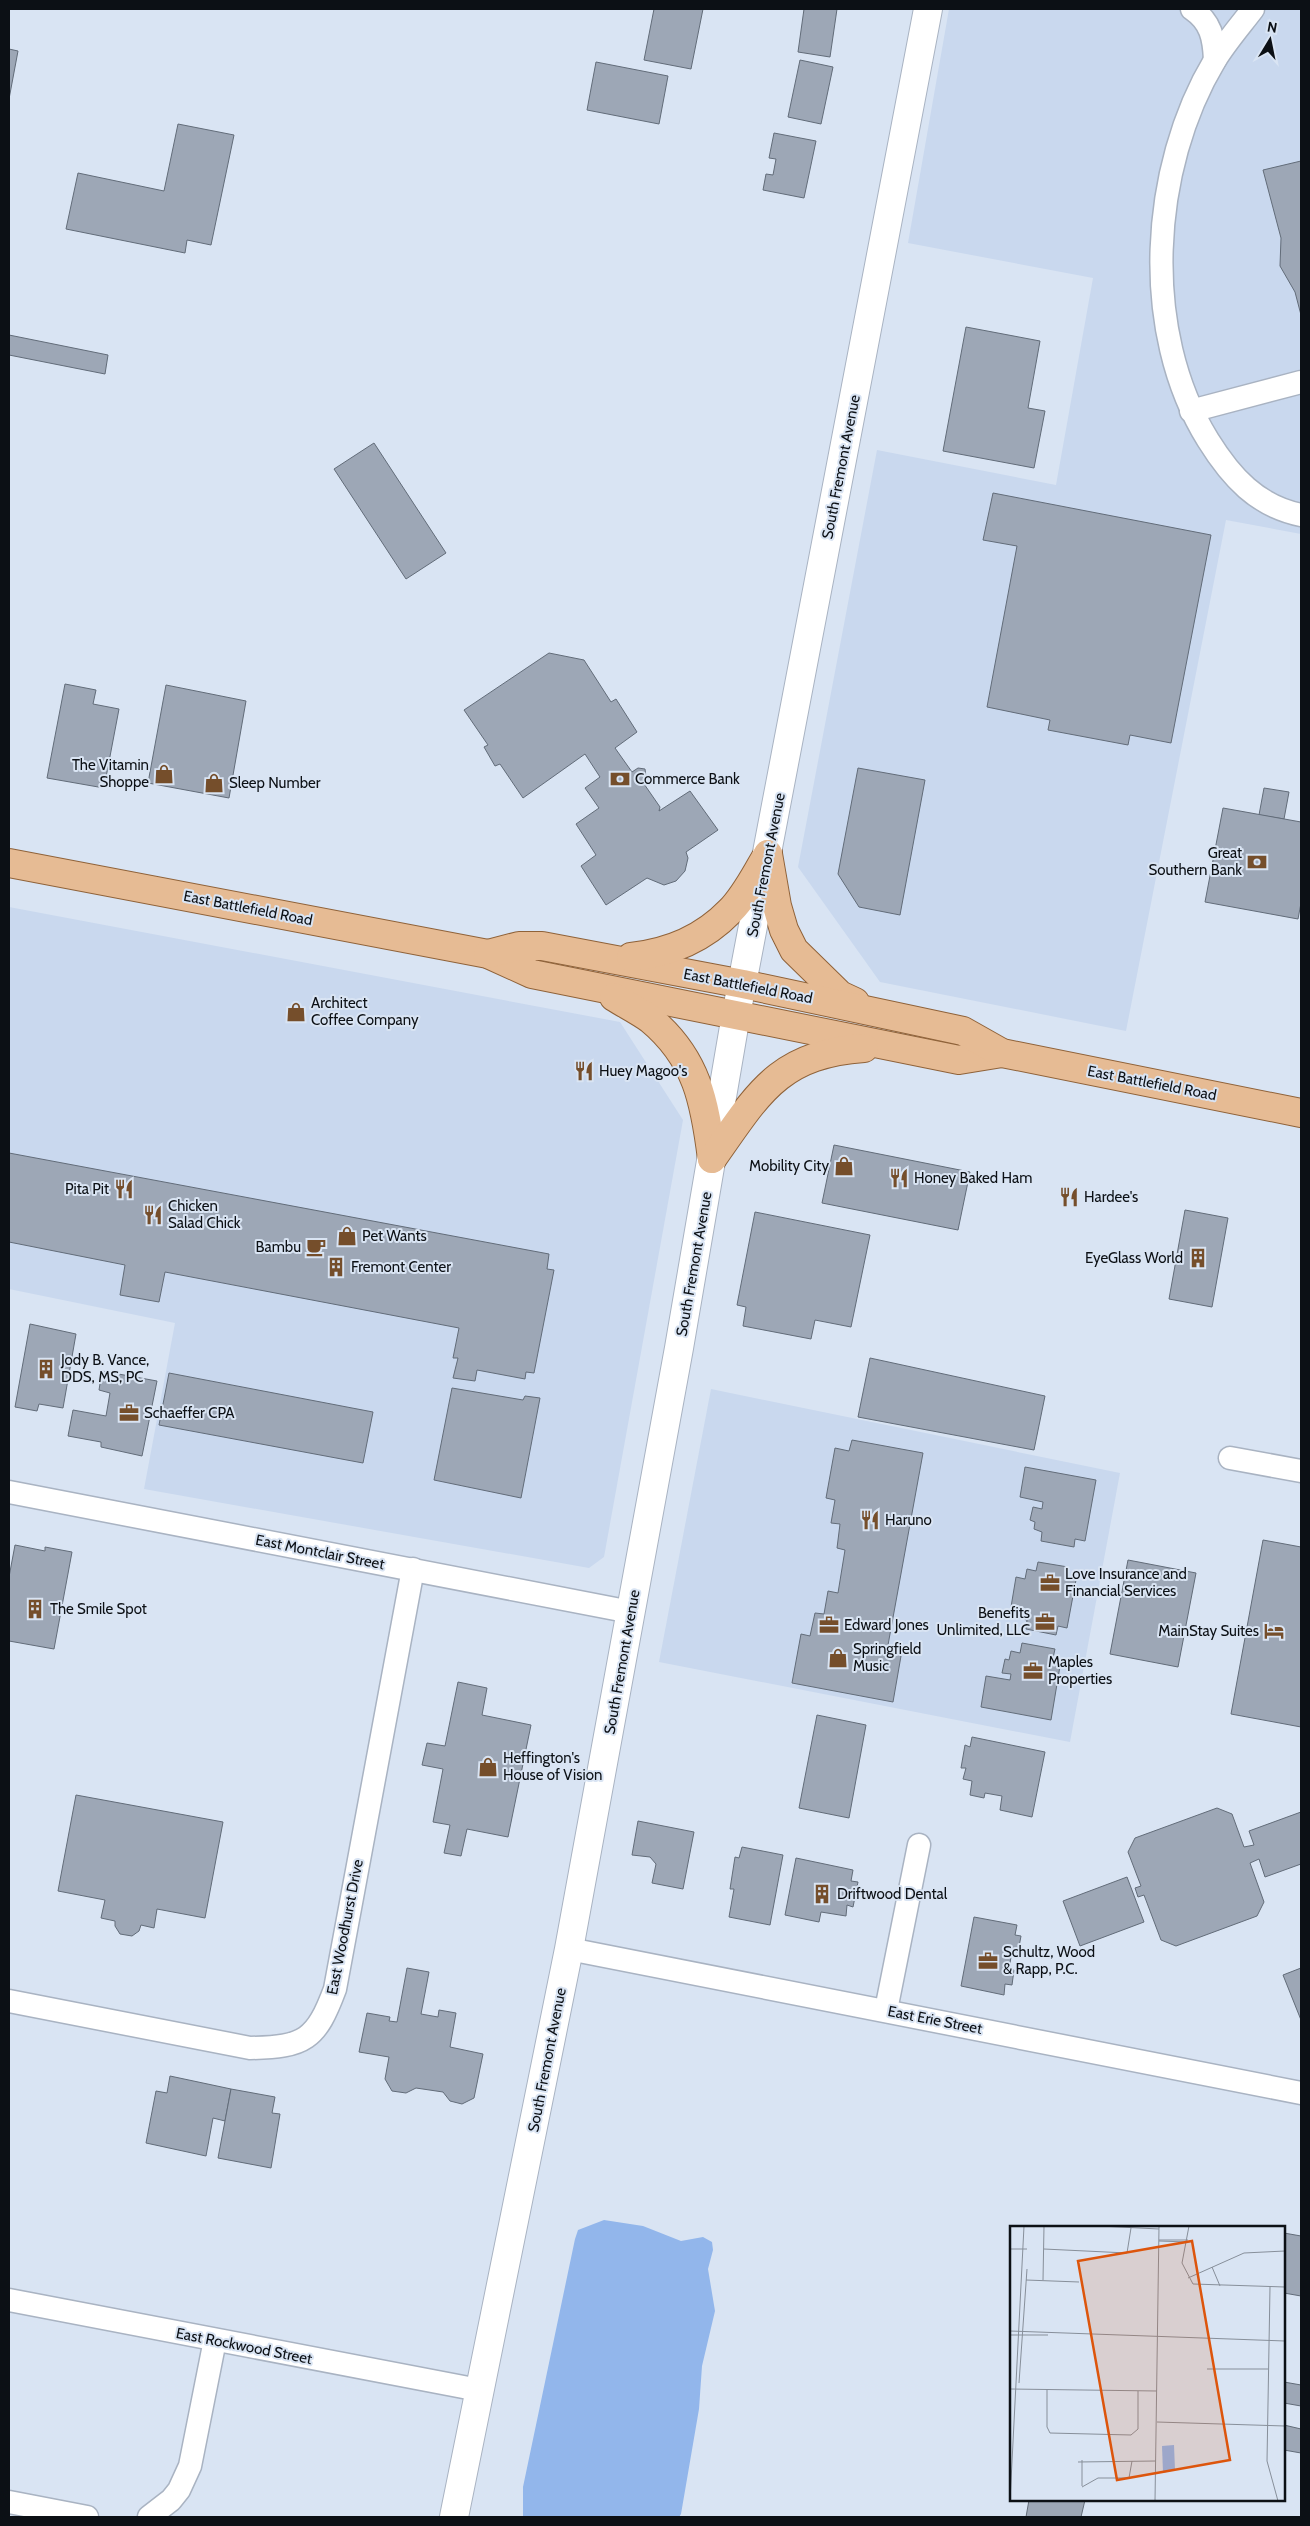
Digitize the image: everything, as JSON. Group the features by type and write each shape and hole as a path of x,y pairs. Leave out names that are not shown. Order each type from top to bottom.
{"main road":[{"name":"South Fremont Avenue","path":"454,2517 569,1949 712,1159 736,1015 928,9"},
{"path":"614,960 661,952 679,946 702,933 730,912 768,854"},
{"path":"768,854 777,906 784,930 794,950 840,995 877,1012"},
{"name":"East Battlefield Road","path":"9,863 488,954 532,974 959,1060 1002,1054 1301,1113"},
{"name":"East Battlefield Road","path":"488,954 519,946 542,946 743,984 964,1031 1002,1054"},
{"path":"595,987 649,1018 668,1037 689,1064 702,1094 712,1159"},
{"path":"712,1159 770,1081 788,1068 818,1055 843,1049 891,1046"}],"street":[{"path":"1192,9 1206,21 1212,32 1215,60"},
{"path":"1253,9 1215,60 1195,99 1181,139 1169,182 1162,230 1161,257 1165,311 1179,381 1191,411 1222,463 1238,481 1262,502 1301,515"},
{"path":"1191,411 1301,382"},
{"path":"1230,1458 1301,1471"},
{"name":"East Montclair Street","path":"9,1492 631,1612"},
{"name":"East Woodhurst Drive","path":"9,2000 250,2048 276,2047 298,2043 314,2032 326,2014 335,1989 413,1569"},
{"path":"886,2010 919,1845"},
{"name":"East Erie Street","path":"569,1949 1301,2092"},
{"name":"East Rockwood Street","path":"9,2300 479,2390"},
{"path":"149,2517 171,2500 182,2484 190,2466 215,2340"},
{"path":"9,2502 87,2517"}],"shaded area":[{"path":"949,9 1301,9 1301,534 1226,520 1126,1031 880,982 798,867 877,450 1056,485 1093,278 908,243"},
{"name":"Fremont Center","path":"9,907 620,1022 683,1120 604,1557 589,1568 144,1489 175,1323 9,1289"},
{"path":"711,1389 1120,1473 1070,1742 659,1662"}],"water":[{"path":"604,2220 643,2226 681,2241 703,2237 712,2242 713,2250 708,2269 715,2311 702,2366 699,2409 681,2514 679,2517 523,2517 523,2487 575,2239 578,2230"}],"building":[{"path":"654,9 703,9 691,69 644,60"},
{"path":"804,9 837,9 830,57 798,52"},
{"path":"9,49 18,51 9,99"},
{"path":"800,60 833,67 821,124 788,117"},
{"path":"596,62 668,76 659,124 587,110"},
{"path":"178,124 234,135 211,245 187,240 185,253 66,229 78,173 164,191"},
{"path":"774,133 816,141 804,198 763,190 766,174 773,175 776,159 769,158"},
{"path":"1301,161 1301,315 1295,292 1280,266 1281,238 1263,170"},
{"path":"966,327 1040,341 1028,408 1045,411 1034,468 943,451"},
{"path":"9,335 108,355 105,374 9,355"},
{"path":"374,443 446,553 406,579 334,469"},
{"path":"993,493 1211,535 1171,743 1130,735 1128,745 1048,730 1050,720 987,707 1017,546 983,540"},
{"name":"Commerce Bank","path":"549,653 584,660 611,702 616,699 637,732 615,748 632,772 638,768 645,769 646,777 642,781 660,807 659,811 690,791 718,830 686,852 688,858 685,871 676,881 664,885 647,878 606,905 581,866 596,855 576,824 599,808 585,788 600,777 585,754 523,798 500,764 495,766 484,747 488,745 464,710"},
{"path":"65,684 96,690 93,704 119,709 104,788 47,778"},
{"path":"166,685 246,701 229,798 148,783"},
{"path":"858,768 925,780 900,915 859,907 838,874"},
{"path":"1264,788 1289,792 1284,819 1259,815"},
{"name":"Great Southern Bank","path":"1223,808 1301,822 1301,903 1298,919 1205,902"},
{"path":"834,1145 970,1172 958,1230 822,1203"},
{"name":"Fremont Center","path":"9,1153 549,1254 547,1269 554,1270 534,1373 526,1372 525,1379 477,1370 475,1381 453,1378 458,1358 453,1358 459,1328 165,1272 159,1302 120,1295 125,1265 9,1242"},
{"name":"EyeGlass World","path":"1185,1210 1228,1218 1212,1307 1169,1299"},
{"path":"755,1212 870,1235 851,1327 815,1320 811,1339 743,1326 746,1307 737,1305"},
{"name":"Jody B. Vance, DDS, MS, PC","path":"30,1324 76,1334 63,1408 39,1404 37,1411 15,1407"},
{"path":"870,1358 1045,1396 1034,1450 858,1417"},
{"name":"Schaeffer CPA","path":"102,1371 157,1381 142,1456 101,1447 101,1442 68,1436 73,1410 106,1416 110,1393 99,1390"},
{"path":"169,1373 373,1412 363,1463 159,1425"},
{"path":"452,1388 523,1400 525,1396 540,1398 521,1498 434,1480"},
{"path":"852,1440 923,1453 888,1645 892,1652 901,1656 893,1702 792,1683 801,1634 810,1636 815,1613 824,1614 828,1591 838,1593 845,1550 837,1548 840,1524 831,1523 835,1500 826,1498 835,1448 849,1451"},
{"path":"1025,1467 1096,1480 1085,1541 1075,1539 1074,1547 1041,1541 1042,1532 1034,1529 1035,1522 1030,1520 1033,1507 1042,1509 1043,1502 1020,1497"},
{"name":"MainStay Suites","path":"1263,1540 1301,1547 1301,1727 1231,1714"},
{"name":"The Smile Spot","path":"15,1545 45,1551 45,1547 72,1552 54,1649 9,1641 9,1577"},
{"path":"1128,1560 1196,1573 1178,1667 1110,1654"},
{"path":"1038,1562 1068,1567 1067,1578 1076,1580 1067,1628 1058,1626 1056,1635 1026,1629 1027,1620 1018,1618 1019,1609 1011,1607 1016,1577 1025,1579 1027,1569 1036,1571"},
{"path":"1022,1643 1055,1649 1053,1658 1061,1660 1051,1720 981,1707 986,1676 1010,1680 1011,1674 1002,1673 1005,1659 1009,1660 1011,1651 1020,1653"},
{"path":"458,1682 487,1688 482,1715 531,1725 508,1837 467,1829 461,1856 444,1853 450,1825 433,1822 443,1769 422,1765 427,1743 445,1746"},
{"path":"817,1715 866,1725 849,1818 799,1808"},
{"path":"972,1737 1045,1752 1032,1817 1000,1810 1002,1796 985,1793 984,1798 970,1795 972,1781 963,1779 966,1768 961,1768 965,1745 970,1747"},
{"path":"76,1795 223,1822 205,1918 157,1909 154,1928 141,1925 139,1931 132,1936 120,1934 115,1926 115,1921 101,1918 105,1900 58,1891"},
{"path":"1217,1808 1232,1814 1244,1847 1254,1845 1249,1831 1301,1812 1301,1864 1265,1877 1259,1859 1250,1863 1264,1902 1257,1916 1176,1946 1161,1940 1144,1895 1138,1897 1135,1888 1141,1886 1128,1852 1135,1838"},
{"path":"638,1821 694,1832 683,1889 652,1883 656,1864 650,1857 632,1855"},
{"path":"742,1847 783,1855 770,1925 729,1917 734,1889 730,1889 735,1857 739,1858"},
{"name":"Driftwood Dental","path":"796,1858 853,1870 851,1881 858,1882 853,1907 847,1905 846,1916 821,1912 819,1922 785,1915"},
{"path":"1127,1877 1144,1922 1080,1946 1063,1901"},
{"name":"Schultz, Wood & Rapp, P.C.","path":"974,1917 1017,1925 1015,1935 1021,1936 1018,1952 1012,1951 1009,1969 1014,1970 1012,1985 1005,1984 1004,1995 961,1986"},
{"path":"407,1968 429,1972 421,2014 438,2017 439,2010 456,2013 450,2047 483,2054 474,2098 462,2104 450,2101 443,2092 416,2088 406,2093 392,2091 385,2079 389,2057 359,2052 367,2013 390,2017 389,2021 397,2022"},
{"path":"1301,1968 1301,2020 1283,1975"},
{"path":"170,2076 231,2089 225,2121 213,2118 206,2156 146,2143 156,2091 167,2093"},
{"path":"231,2089 275,2097 272,2113 280,2114 271,2168 218,2158"},
{"path":"1285,2233 1301,2236 1301,2296 1285,2293"},
{"path":"1285,2382 1301,2385 1301,2406 1285,2403"},
{"path":"1285,2425 1301,2429 1301,2453 1285,2450"},
{"path":"1029,2501 1085,2501 1081,2517 1026,2517"}],"place":[{"name":"The Vitamin Shoppe","path":"164,774"},
{"name":"Commerce Bank","path":"620,779"},
{"name":"Sleep Number","path":"214,783"},
{"name":"Great Southern Bank","path":"1257,862"},
{"name":"Architect Coffee Company","path":"296,1012"},
{"name":"Huey Magoo's","path":"584,1071"},
{"name":"Mobility City","path":"844,1166"},
{"name":"Honey Baked Ham","path":"899,1178"},
{"name":"Pita Pit","path":"124,1189"},
{"name":"Hardee's","path":"1069,1197"},
{"name":"Chicken Salad Chick","path":"153,1215"},
{"name":"Pet Wants","path":"347,1236"},
{"name":"Bambu","path":"316,1247"},
{"name":"EyeGlass World","path":"1198,1258"},
{"name":"Fremont Center","path":"336,1267"},
{"name":"Jody B. Vance, DDS, MS, PC","path":"46,1369"},
{"name":"Schaeffer CPA","path":"129,1413"},
{"name":"Haruno","path":"870,1520"},
{"name":"Love Insurance and Financial Services","path":"1050,1583"},
{"name":"The Smile Spot","path":"35,1609"},
{"name":"Benefits Unlimited, LLC","path":"1045,1622"},
{"name":"Edward Jones","path":"829,1625"},
{"name":"MainStay Suites","path":"1274,1631"},
{"name":"Springfield Music","path":"838,1658"},
{"name":"Maples Properties","path":"1033,1671"},
{"name":"Heffington's House of Vision","path":"488,1767"},
{"name":"Driftwood Dental","path":"822,1894"},
{"name":"Schultz, Wood & Rapp, P.C.","path":"988,1961"}]}
